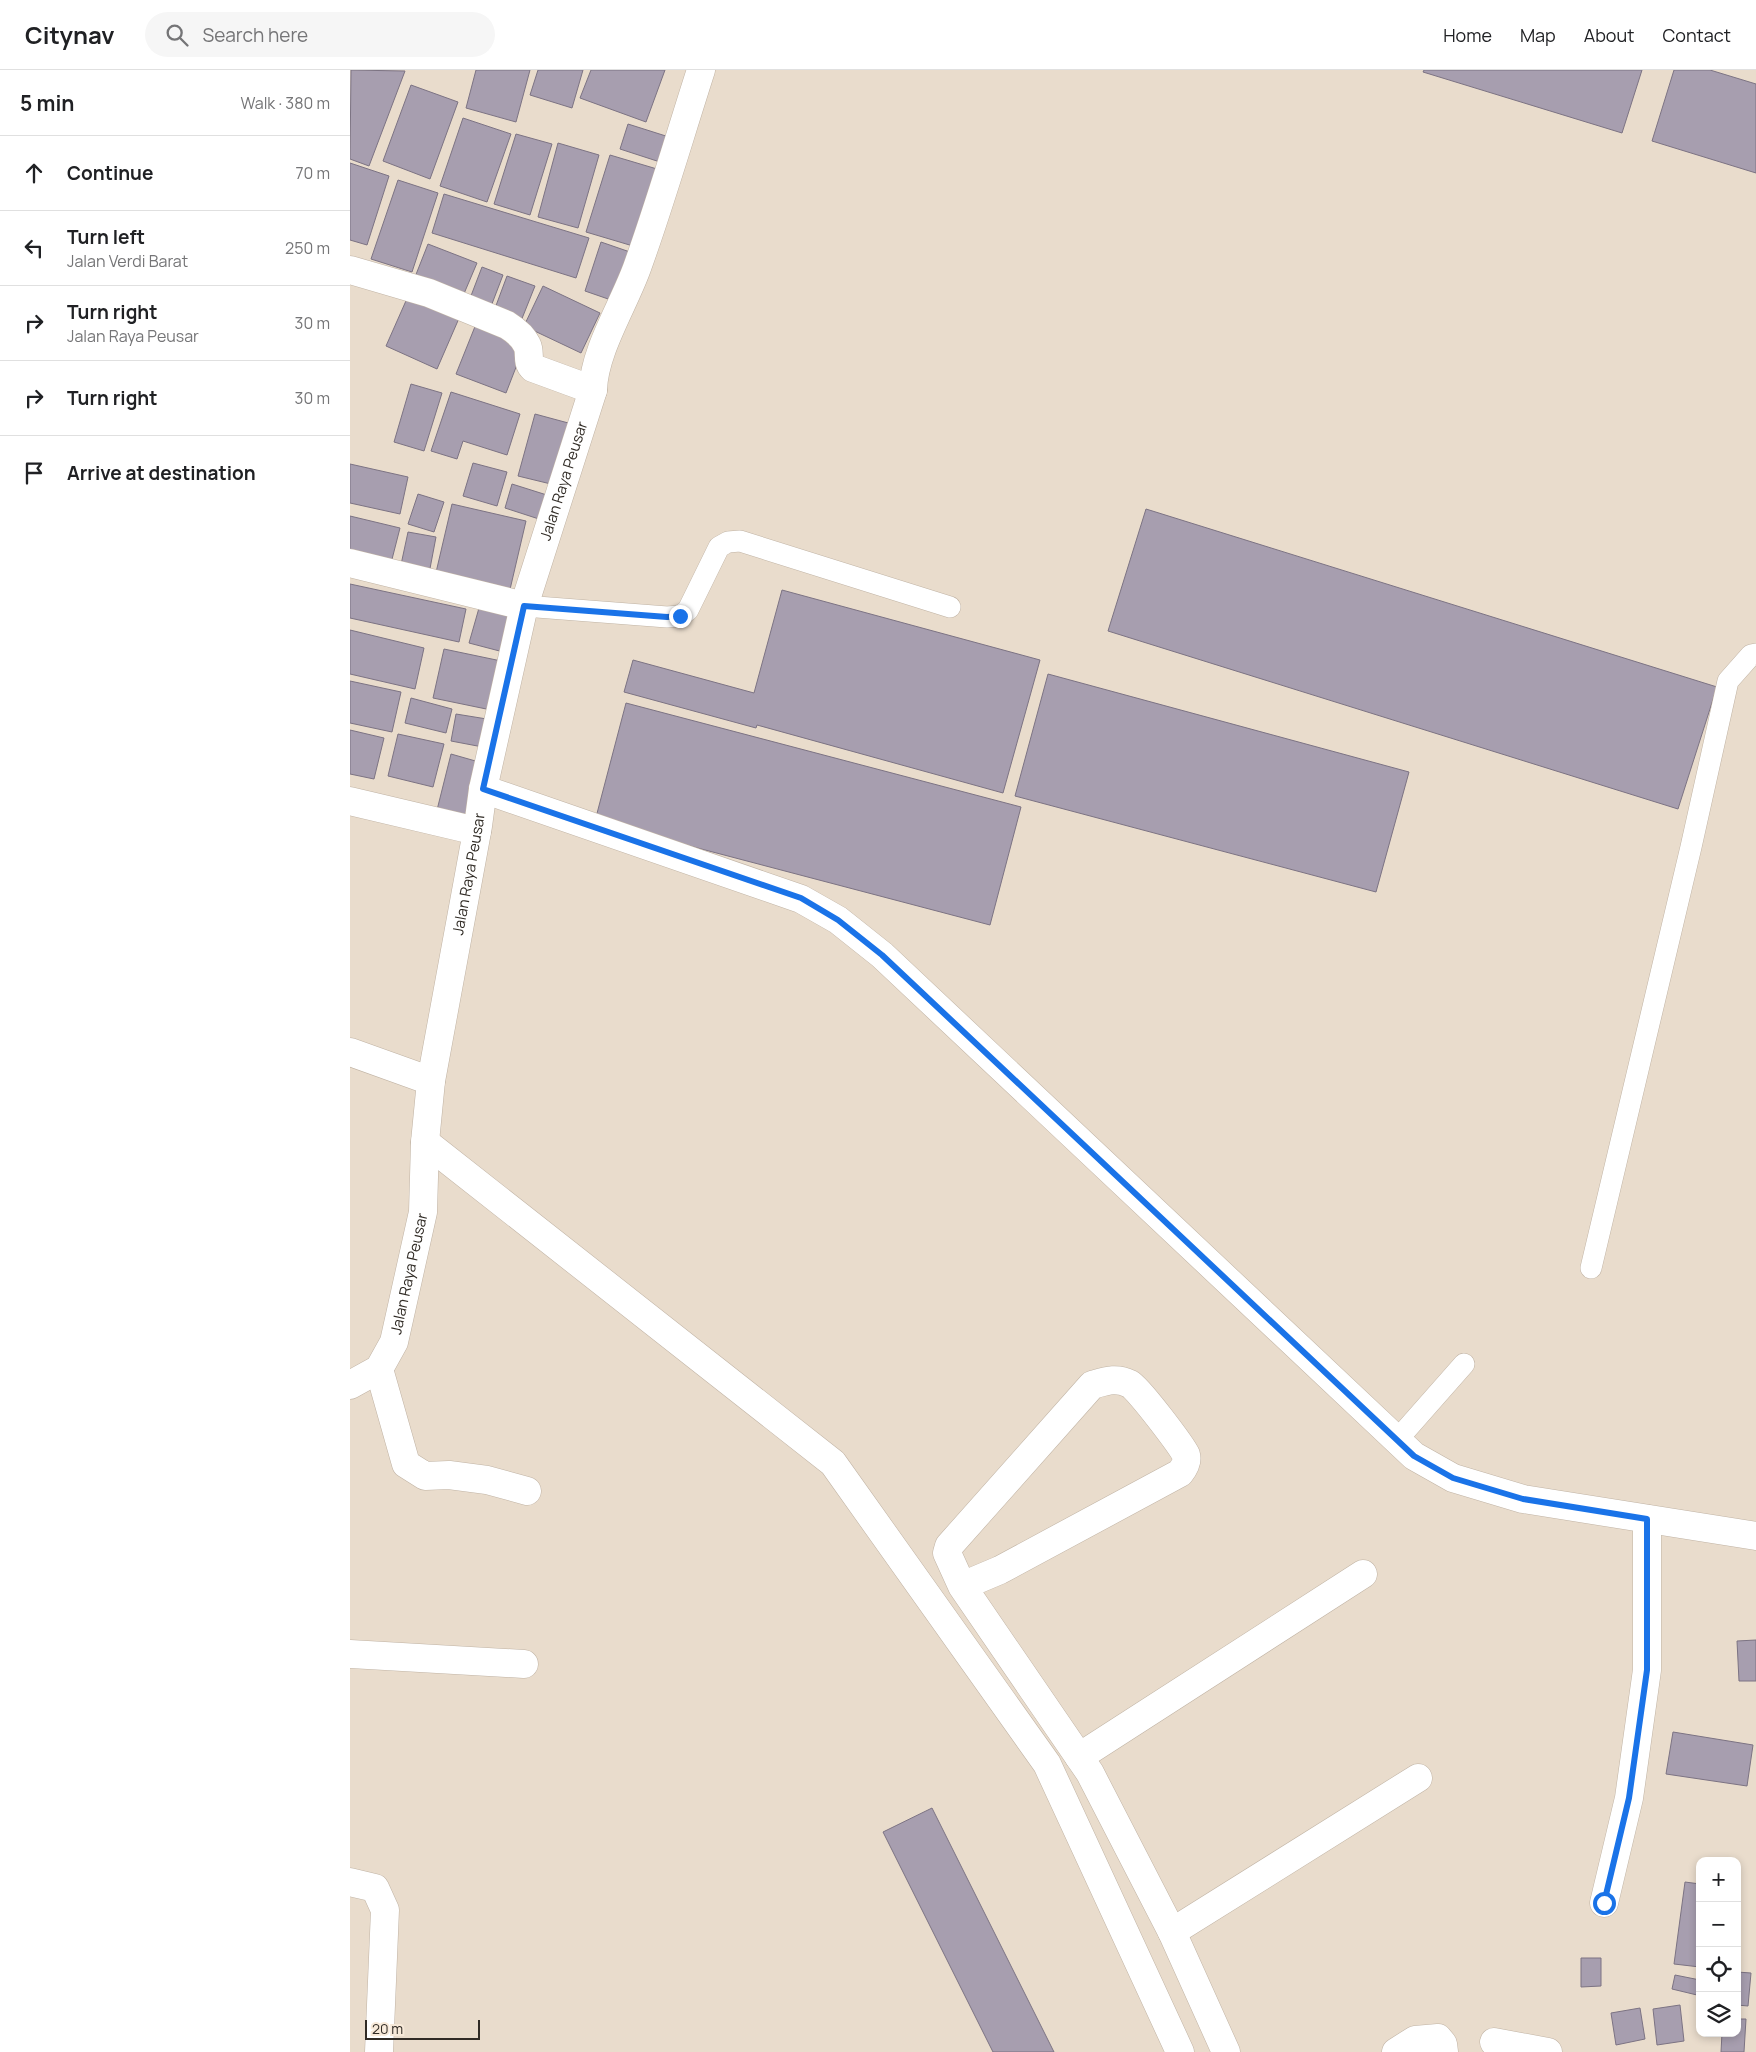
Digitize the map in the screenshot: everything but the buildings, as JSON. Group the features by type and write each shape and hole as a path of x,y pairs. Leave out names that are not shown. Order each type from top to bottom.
{"street":[{"name":"Jalan Raya Peusar","path":"380,1369 394,1342 423,1212 425,1142 431,1081 483,789 524,606 593,390 593,379 609,332 638,267 701,70"},
{"path":"350,270 429,293 507,325 515,330 527,345 529,363 533,368 593,390"},
{"path":"350,563 524,606"},
{"path":"483,789 801,898 838,920 882,955 1414,1456 1453,1478 1523,1499 1756,1536"},
{"path":"350,801 477,831"},
{"path":"350,1052 431,1081"},
{"path":"425,1142 833,1463 1048,1764 1180,2052"},
{"path":"350,1385 380,1369 406,1464 425,1476 449,1476 487,1480 527,1491"},
{"path":"962,1586 1000,1570 1180,1473 1185,1466 1186,1456 1172,1435 1132,1385 1113,1379 1092,1385 949,1546 947,1554 962,1586 1090,1773 1172,1932 1226,2052"},
{"path":"1604,1903 1629,1798 1647,1670 1647,1519"},
{"path":"1079,1757 1363,1574"},
{"path":"350,1654 524,1664"},
{"path":"1172,1932 1418,1778"},
{"path":"350,1882 375,1888 385,1910 379,2052"},
{"path":"1396,2052 1415,2040 1438,2038 1443,2044 1444,2052"},
{"path":"1494,2042 1548,2052"}],"lane":[{"path":"524,606 667,617 680,616 688,610 719,548 728,542 740,541 950,607"},
{"path":"1591,1268 1728,681 1752,655 1756,654"},
{"path":"1397,1440 1464,1364"}],"route":[{"path":"680,616 667,617 524,606 483,789 801,898 838,920 882,955 1414,1456 1453,1478 1523,1499 1647,1519 1647,1670 1629,1798 1604,1903"}]}
